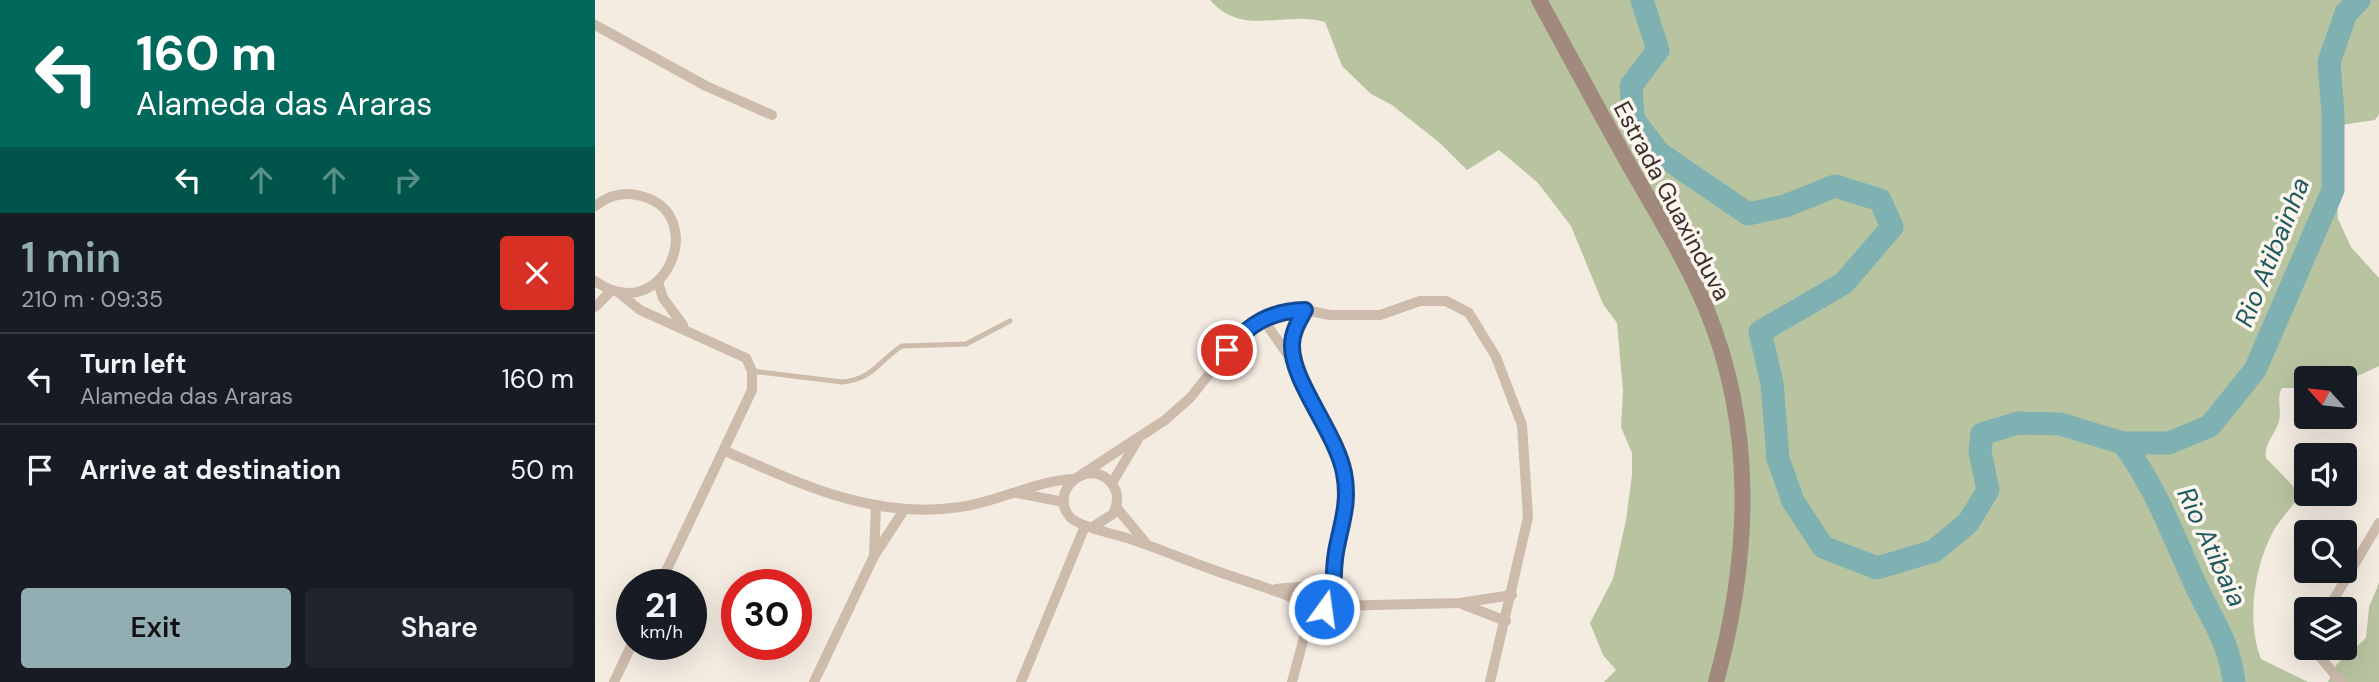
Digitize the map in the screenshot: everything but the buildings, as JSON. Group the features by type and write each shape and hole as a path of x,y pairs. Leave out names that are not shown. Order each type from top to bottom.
{"street":[{"name":"Estrada Guaxinduva","path":"1539,0 1706,308 1730,383 1741,450 1744,531 1730,632 1716,682"},
{"path":"595,25 706,86 772,115"},
{"path":"595,206 617,194 632,193 659,204 668,215 677,243 668,271 658,282 632,292 615,291 595,307"},
{"path":"595,281 615,291 640,310 746,358 752,371 752,390 667,569"},
{"path":"658,282 663,298 684,328"},
{"path":"1490,682 1512,595 1528,517 1522,425 1496,356 1469,313 1446,302 1420,301 1380,315 1330,315 1305,310 1283,310 1262,318 1241,333 1190,398 1138,438 1077,477 1064,493 1064,502 1070,518 1145,542 1211,570 1276,589 1309,606 1327,608 1366,604 1460,603 1512,595"},
{"path":"1293,362 1293,334 1305,310"},
{"path":"1262,318 1293,362 1332,437 1344,473 1348,509 1337,550 1332,590 1327,608 1304,639"},
{"path":"1112,483 1138,438"},
{"path":"725,451 842,499 904,510 960,508 1017,493 1041,483 1097,473 1112,483 1116,490 1116,507 1108,520 1089,526 1021,682"},
{"path":"1017,493 1064,502"},
{"path":"874,556 876,506"},
{"path":"1116,507 1145,542"},
{"path":"814,682 874,556 904,510"},
{"path":"2335,597 2379,523"},
{"path":"1276,589 1308,586 1320,581 1337,550"},
{"path":"1320,581 1332,590 1366,604"},
{"path":"1292,682 1304,639 1309,606 1304,598 1308,586"},
{"path":"1460,603 1506,621"},
{"path":"614,682 624,660"},
{"path":"2323,660 2341,682"}],"lane":[{"path":"752,371 842,383 857,381 871,374 902,346 967,344 1010,321"}],"green space":[{"path":"1210,0 2379,0 2379,114 2375,120 2341,125 2329,161 2337,193 2338,219 2351,247 2379,278 2379,366 2357,376 2357,366 2294,366 2294,388 2282,388 2279,396 2279,421 2266,453 2266,458 2293,486 2294,503 2275,528 2257,575 2253,610 2256,644 2261,659 2308,682 1604,682 1616,670 1603,655 1590,623 1613,579 1626,520 1632,453 1621,427 1623,391 1617,323 1603,304 1571,226 1538,183 1499,150 1467,170 1441,144 1392,105 1371,94 1342,66 1325,22 1310,19 1250,20 1236,18"},
{"path":"2379,583 2379,682 2328,682 2341,660 2357,660 2357,646 2366,638 2369,607"}],"waterway":[{"path":"1642,0 1658,50 1631,86 1633,119 1659,153 1748,214 1785,206 1835,186 1880,200 1892,227 1844,283 1760,332 1772,383 1778,459 1793,501 1823,547 1877,568 1934,551 1968,523 1988,490 1980,452 1982,434 2018,423 2060,424 2123,443 2169,443 2210,426 2255,370 2333,190 2333,113 2329,62 2346,13 2359,0"},
{"name":"Rio Atibaia","path":"2123,443 2153,491 2217,628 2228,653 2234,682"}],"route":[{"path":"1227,350 1241,333 1262,318 1283,310 1305,310 1293,334 1293,362 1332,437 1344,473 1348,509 1337,550 1331,587 1333,600 1330,606 1324,609"}],"water label":[{"name":"Rio Atibainha","path":"2272,252"}]}
